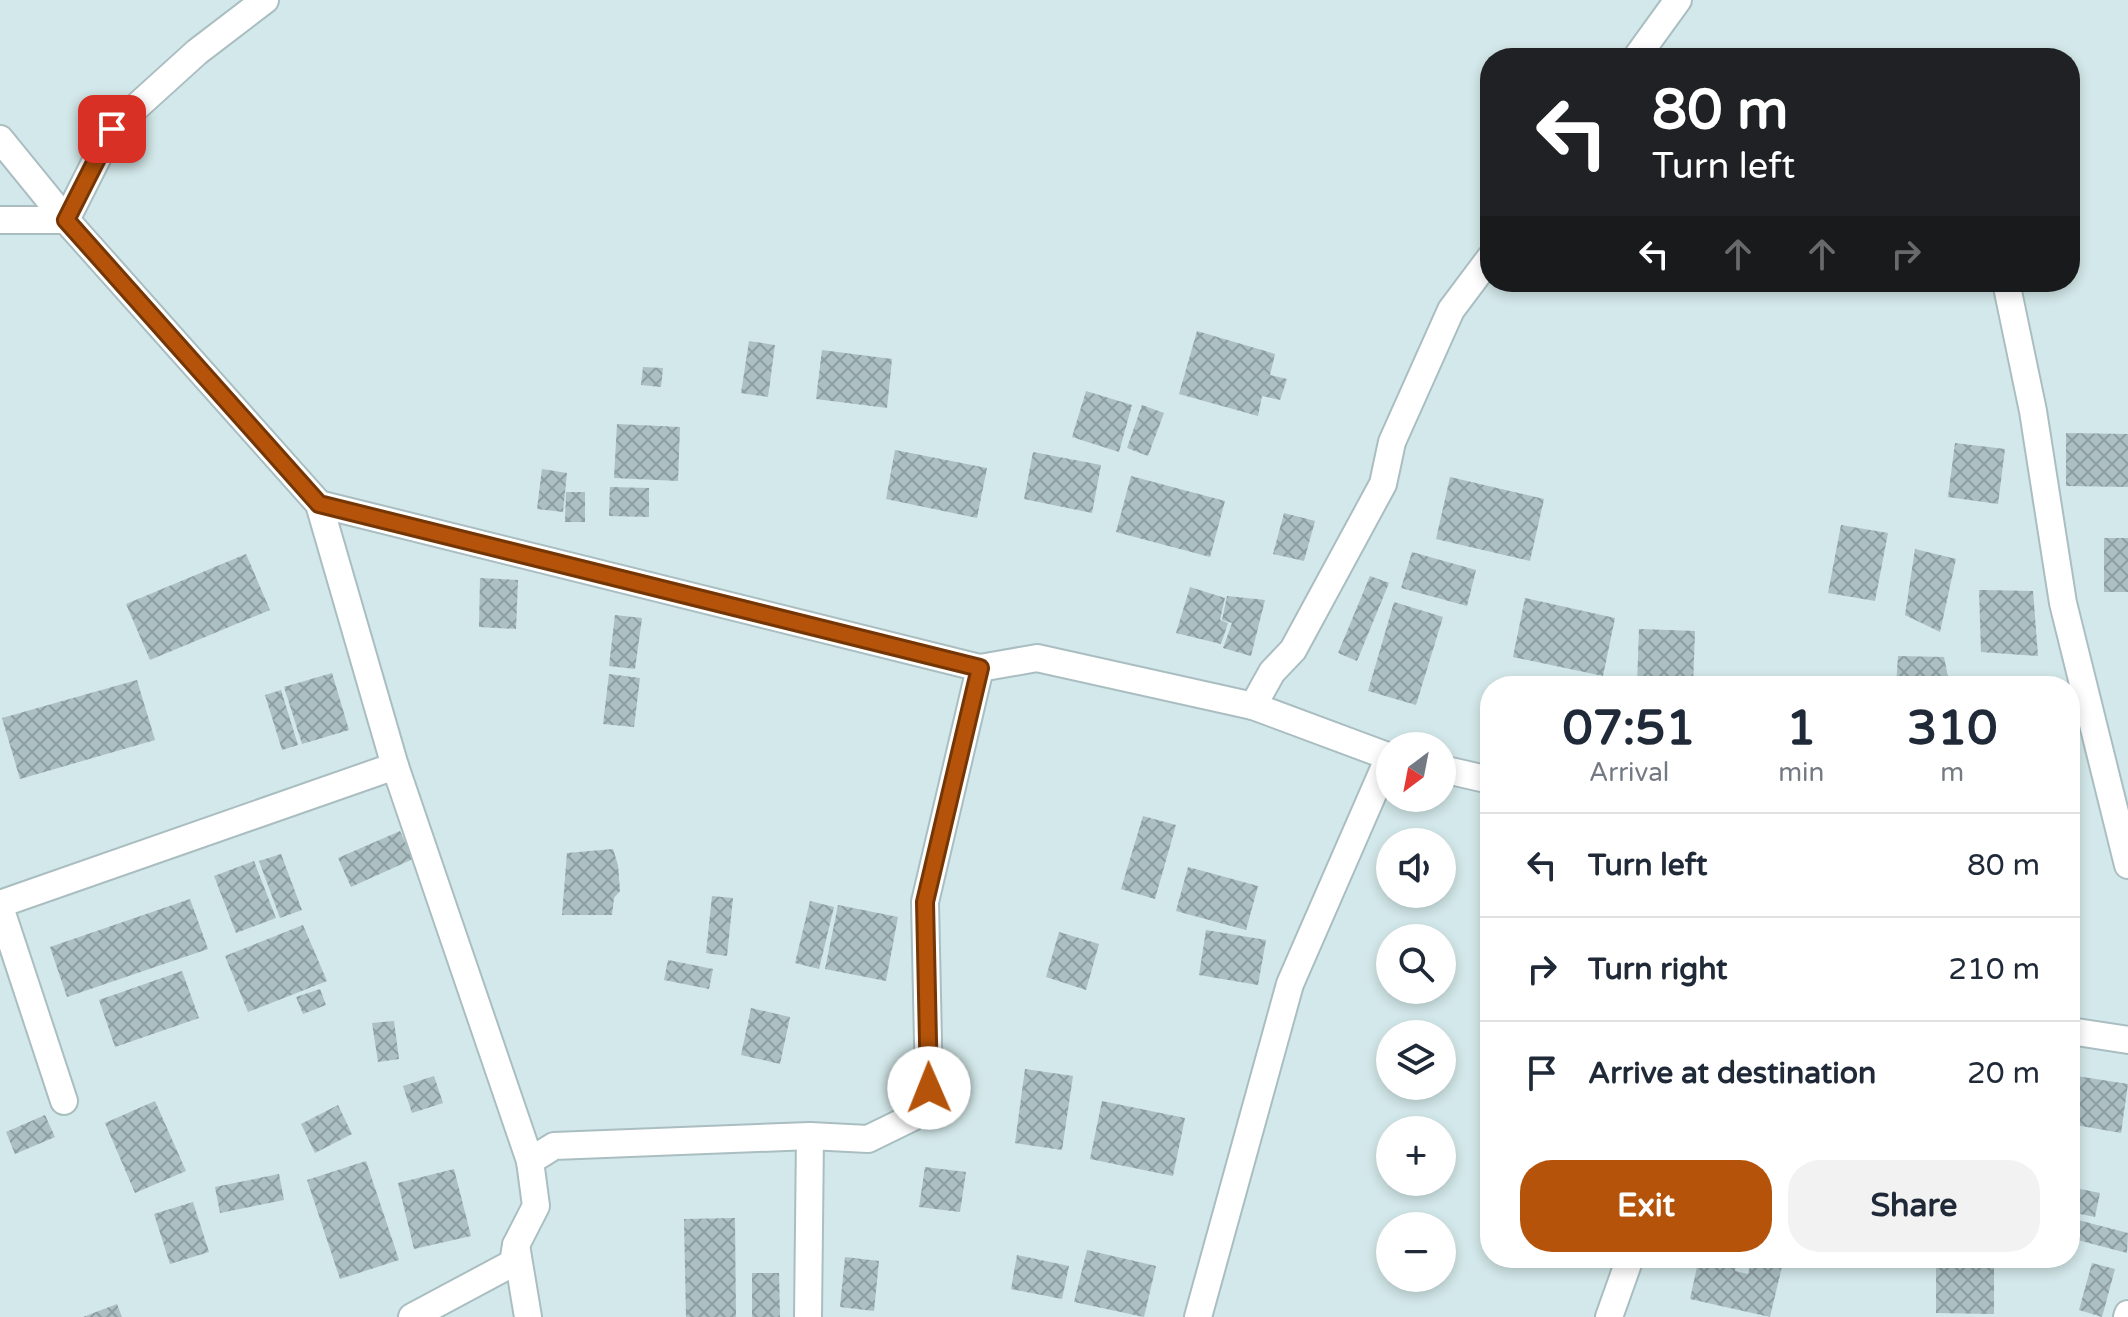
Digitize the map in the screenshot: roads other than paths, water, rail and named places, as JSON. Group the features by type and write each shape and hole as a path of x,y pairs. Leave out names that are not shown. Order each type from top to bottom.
{"street":[{"path":"66,220 112,129 197,52 265,0"},
{"path":"1643,48 1678,0"},
{"path":"0,139 66,220 319,504 395,766 530,1161 536,1206 516,1245 513,1263 412,1317"},
{"path":"0,220 66,220"},
{"path":"1253,706 1272,672 1293,650 1383,484 1392,442 1451,310 1480,271"},
{"path":"2008,292 2033,411 2063,603 2128,865"},
{"path":"319,504 980,668 1037,658 1253,706 1376,752"},
{"path":"530,1161 554,1146 810,1136 868,1139 913,1117 929,1088 925,902 980,668"},
{"path":"64,1101 0,905 395,766"},
{"path":"1456,772 1480,778"},
{"path":"1198,1317 1290,984 1376,787"},
{"path":"2080,1033 2128,1040"},
{"path":"808,1317 810,1136"},
{"path":"516,1245 528,1317"},
{"path":"1609,1317 1626,1268"}]}
